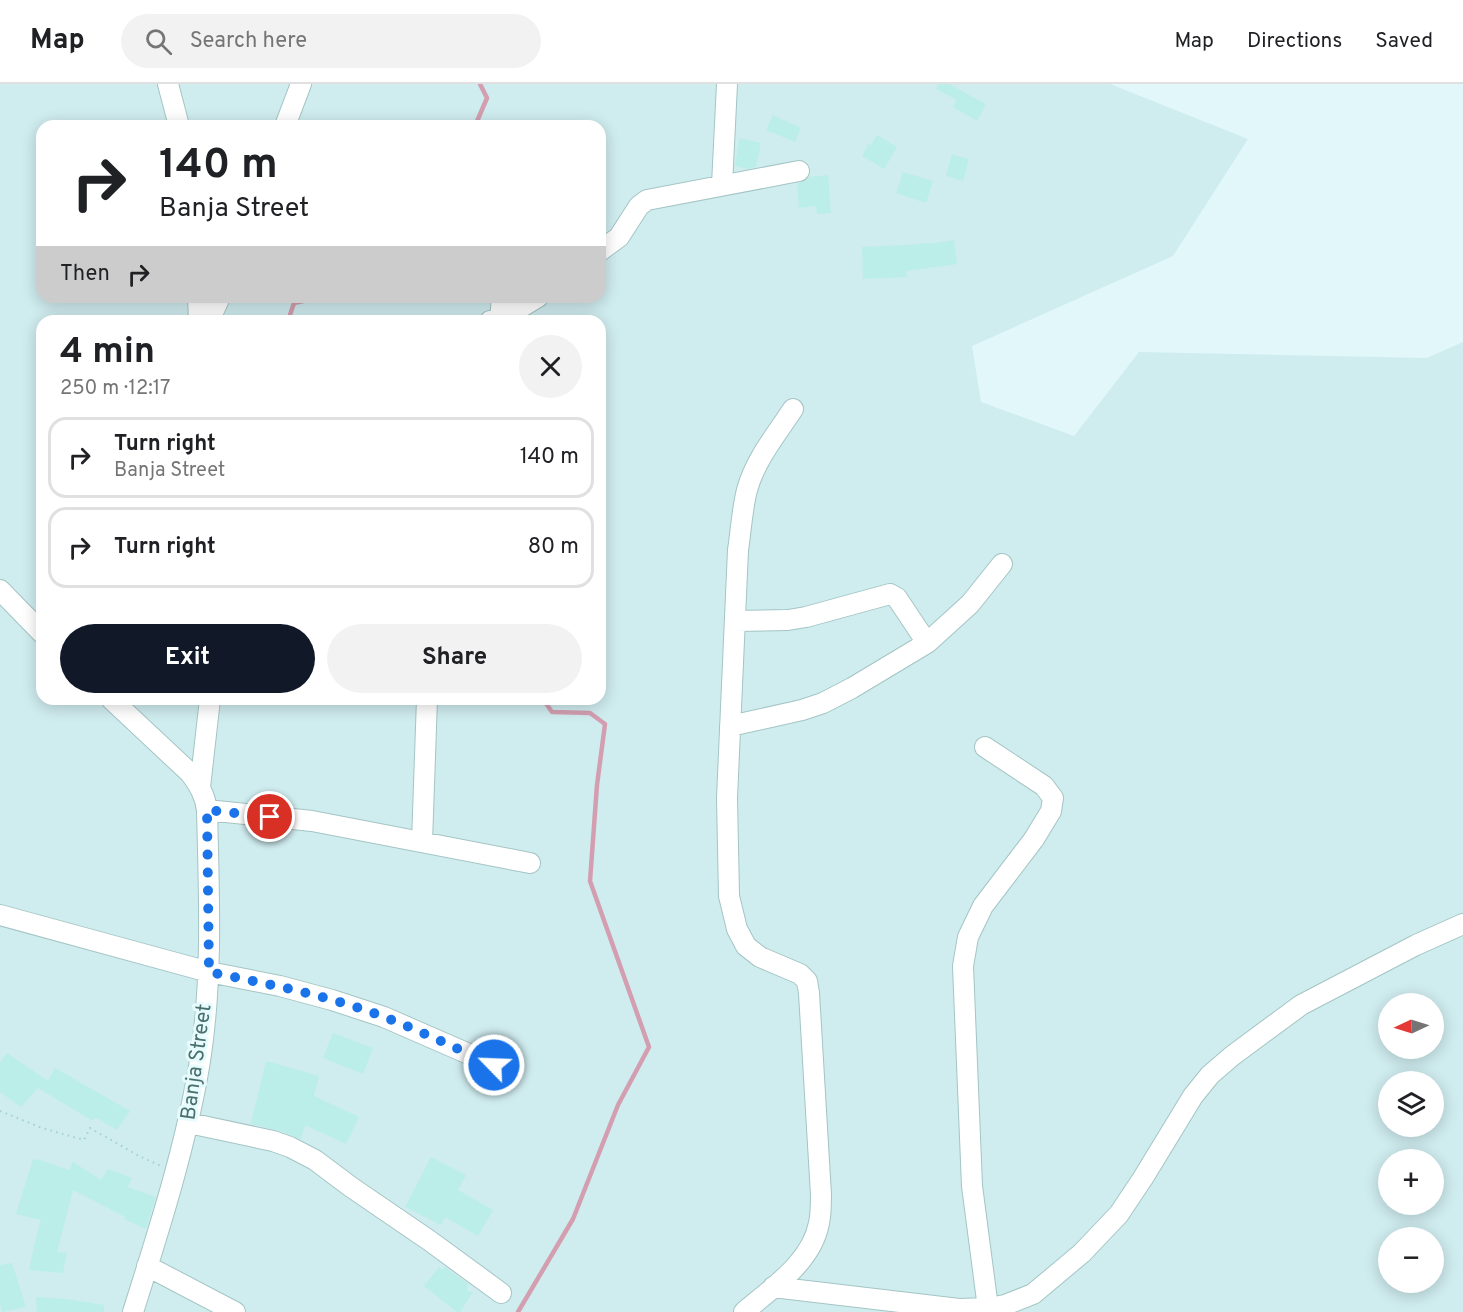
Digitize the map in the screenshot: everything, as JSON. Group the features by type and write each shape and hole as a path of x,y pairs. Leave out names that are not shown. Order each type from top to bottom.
{"street":[{"path":"168,84 177,120"},
{"path":"287,120 301,84"},
{"path":"722,185 727,84"},
{"path":"606,247 619,237 639,206 646,200 799,171"},
{"path":"504,315 527,303"},
{"path":"744,1312 804,1256 819,1224 822,1195 807,981 800,974 760,957 746,946 737,928 729,896 728,798 738,550 747,490 762,456 793,409"},
{"path":"730,726 802,710 823,703 852,688 927,643 970,604 1002,564"},
{"path":"0,590 36,627"},
{"path":"735,621 788,620 806,617 890,594 897,598 927,643"},
{"name":"Banja Street","path":"117,705 190,773 206,800 207,810 209,972 200,1059 189,1123 133,1312"},
{"path":"200,787 209,705"},
{"path":"422,842 428,705"},
{"path":"986,747 1044,786 1053,798 1051,811 1034,839 983,906 968,937 963,966 972,1186 988,1308"},
{"path":"207,810 312,822 530,863"},
{"path":"0,915 209,972 280,986 343,1004 384,1017 494,1065"},
{"path":"773,1287 959,1309 1005,1305 1033,1294 1082,1253 1119,1214 1193,1096 1210,1075 1232,1056 1301,1005 1416,945 1463,924"},
{"path":"189,1123 273,1141 315,1160 501,1293"},
{"path":"147,1266 236,1312"}],"path":[{"path":"0,1111 42,1128 84,1140 90,1128 174,1173"}],"shaded area":[{"path":"0,84 1110,84 1248,139 1173,256 972,346 981,402 1074,436 1139,352 1427,358 1463,342 1463,1312 0,1312"}],"building":[{"path":"938,84 949,84 986,104 977,121 953,107 957,100 936,89"},
{"path":"773,115 801,128 795,142 766,130"},
{"path":"877,135 897,147 884,169 862,156 868,144 871,145"},
{"path":"739,138 761,143 756,167 747,169 735,166"},
{"path":"952,154 969,159 963,181 946,176"},
{"path":"903,172 933,181 926,203 896,193"},
{"path":"828,175 831,213 817,214 816,206 799,208 797,184 809,177"},
{"path":"954,240 957,264 906,271 907,277 863,279 862,247 929,244"},
{"path":"333,1033 373,1048 363,1074 323,1058"},
{"path":"7,1053 48,1081 55,1068 130,1111 117,1130 95,1117 93,1121 38,1088 21,1107 0,1092 0,1063"},
{"path":"266,1061 319,1076 314,1096 359,1117 346,1144 305,1125 301,1139 251,1124"},
{"path":"431,1157 466,1175 458,1190 493,1210 478,1236 445,1217 441,1225 405,1207"},
{"path":"33,1159 69,1170 73,1162 101,1180 108,1169 132,1178 128,1187 156,1197 146,1229 73,1190 57,1252 67,1253 63,1273 29,1270 41,1220 16,1214"},
{"path":"12,1263 26,1307 2,1312 0,1265"},
{"path":"439,1267 442,1270 445,1267 468,1284 467,1291 473,1292 460,1312 424,1286"},
{"path":"36,1297 104,1305 104,1312 37,1312"}],"waterway":[{"path":"478,120 487,98 480,84"},
{"path":"290,315 294,303"},
{"path":"518,1312 573,1219 618,1105 649,1047 590,881 597,785 605,724 590,713 552,712 547,705"}],"route":[{"path":"270,817 207,810 209,972 280,986 333,1000 384,1017 494,1065"}]}
